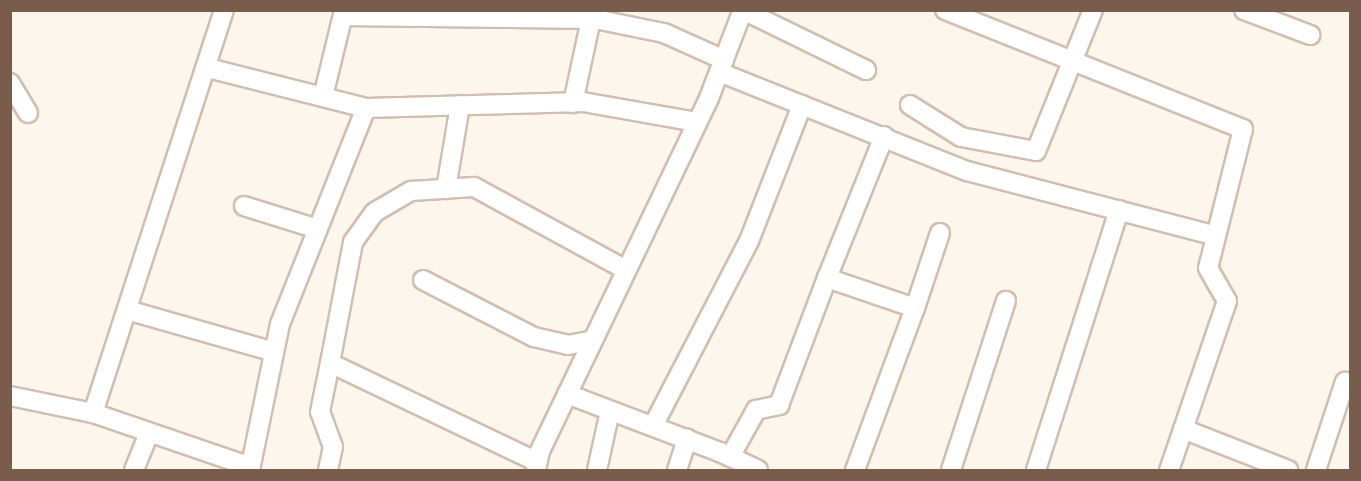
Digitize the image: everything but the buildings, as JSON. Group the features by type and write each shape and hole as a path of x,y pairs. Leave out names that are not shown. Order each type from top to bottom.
{"street":[{"path":"93,413 208,68 224,10"},
{"path":"330,363 537,466 567,394 697,122 743,10 866,70"},
{"path":"945,10 1244,129 1208,268 1227,301 1169,471"},
{"path":"910,105 961,137 1036,151 1093,10"},
{"path":"1244,10 1310,35"},
{"path":"323,97 344,13 591,19 664,33 721,66 802,105 967,171 1216,236"},
{"path":"573,103 591,19"},
{"path":"208,68 366,108 573,103 697,122"},
{"path":"10,84 28,113"},
{"path":"446,189 460,105"},
{"path":"653,426 749,241 802,105"},
{"path":"10,396 93,413 250,469 280,324 366,108"},
{"path":"730,457 756,410 779,405 826,278 884,136"},
{"path":"328,471 333,447 320,412 353,242 375,212 411,191 474,188 626,270"},
{"path":"244,206 318,229"},
{"path":"1036,471 1119,210"},
{"path":"855,471 940,233"},
{"path":"826,278 915,308"},
{"path":"423,280 534,337 568,345 593,340"},
{"path":"951,471 1006,301"},
{"path":"127,310 274,352"},
{"path":"1316,471 1344,382"},
{"path":"567,394 687,439 758,471"},
{"path":"597,471 610,411"},
{"path":"1183,429 1288,471"},
{"path":"134,471 149,432"},
{"path":"677,471 687,439"}]}
